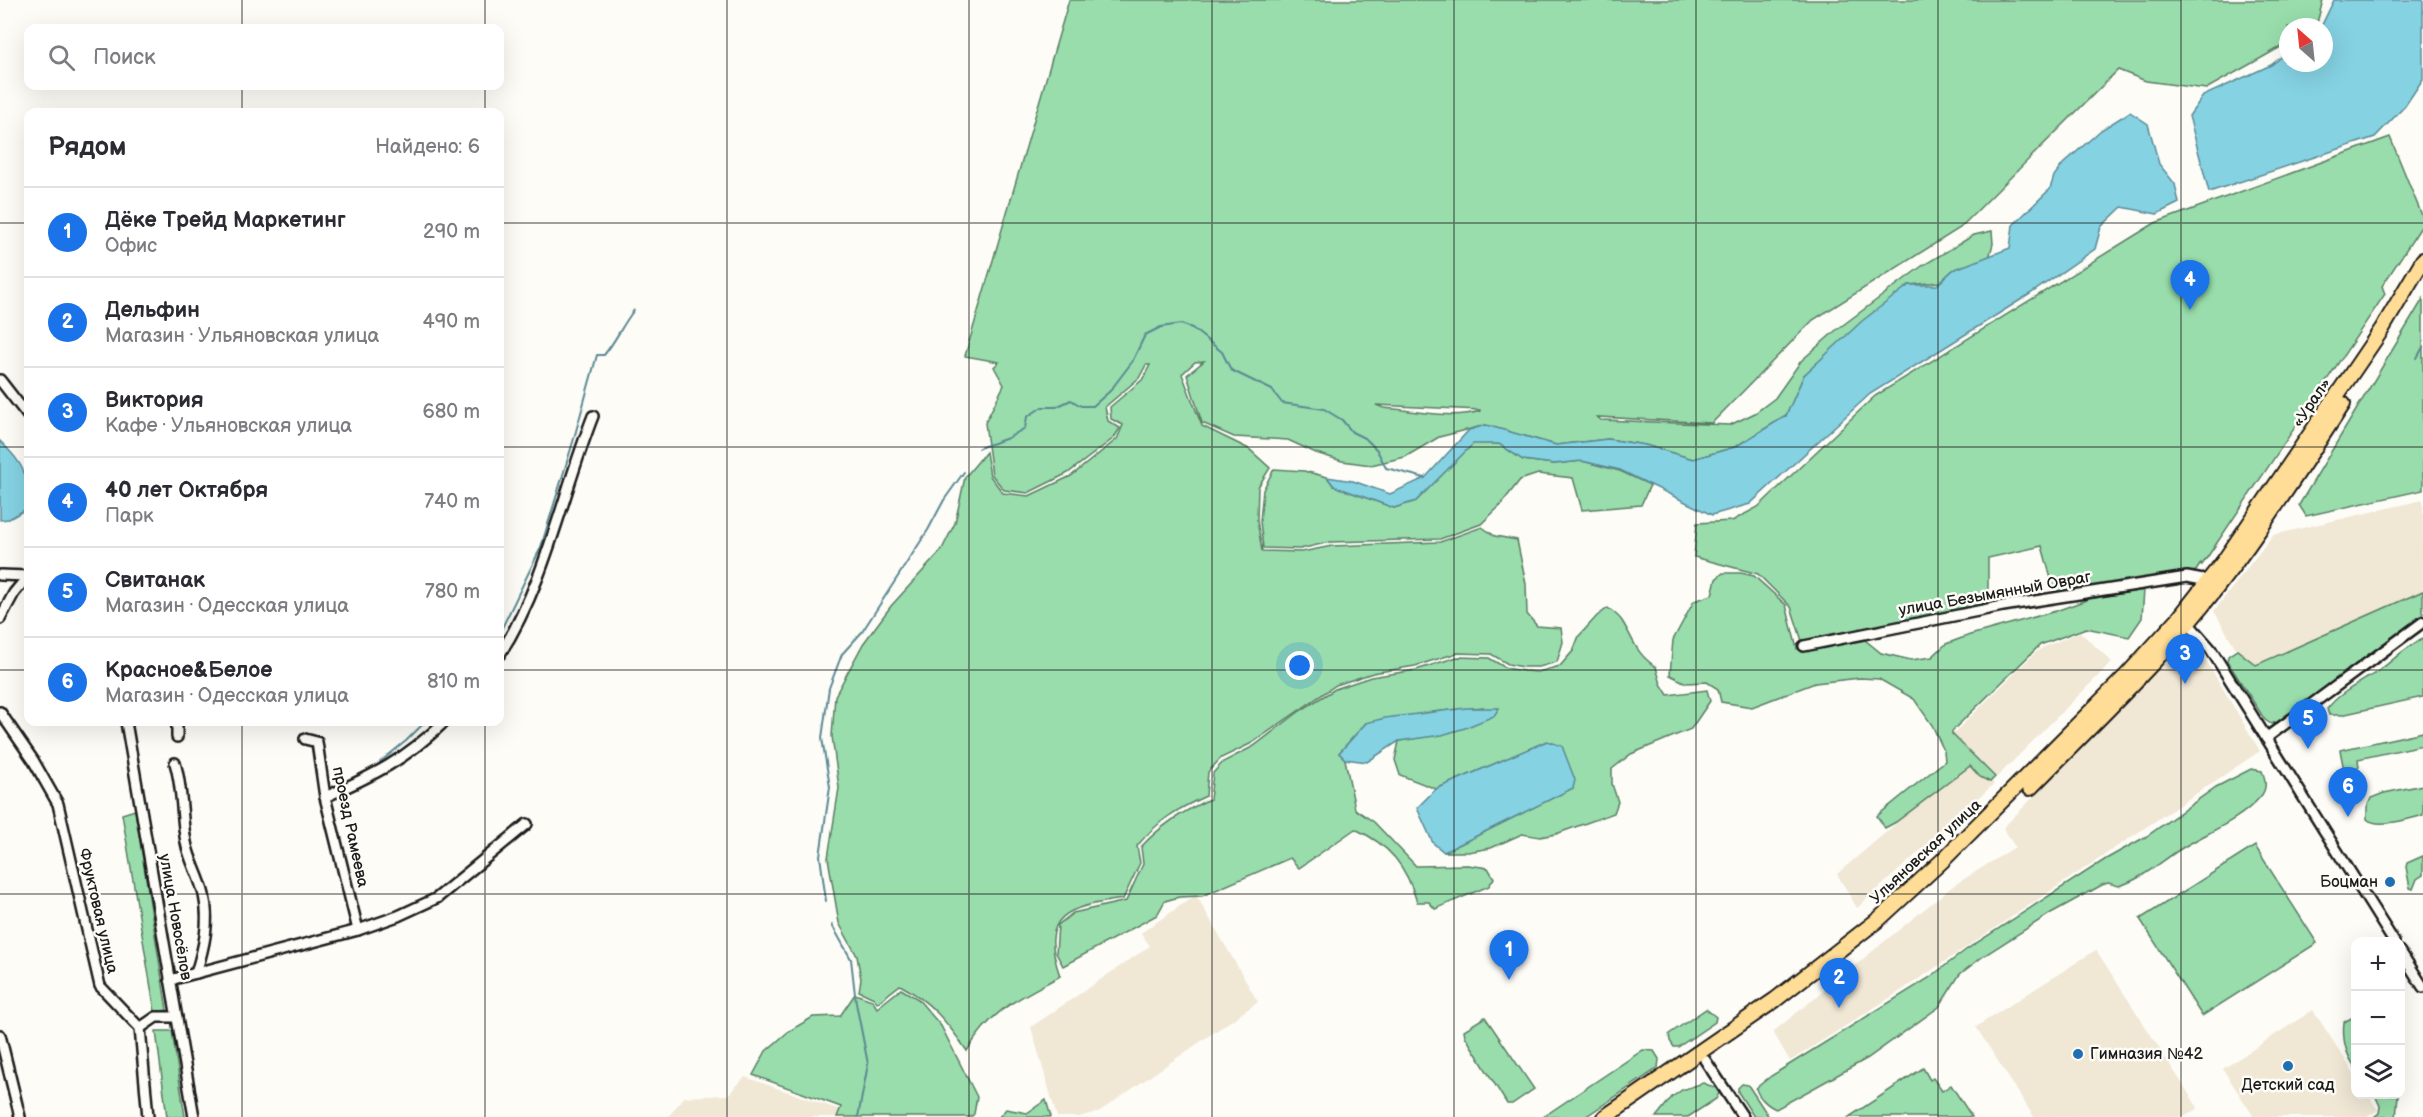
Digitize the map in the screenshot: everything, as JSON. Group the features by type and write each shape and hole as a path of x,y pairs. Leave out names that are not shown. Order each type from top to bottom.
{"highway":[{"name":"«Урал»","path":"2228,564 2382,329 2423,260"},
{"name":"«Урал»","path":"2228,564 2325,432 2423,278"},
{"name":"Ульяновская улица","path":"2184,620 2213,576 2228,564"},
{"name":"Ульяновская улица","path":"1622,1117 1703,1057 1825,974 1901,912 2008,810 2135,680 2228,564"},
{"name":"Ульяновская улица","path":"1605,1117 1703,1057"}],"street":[{"path":"0,380 24,411"},
{"path":"504,647 526,608 548,549 578,453 593,416"},
{"path":"0,575 24,576"},
{"name":"улица Безымянный Овраг","path":"1803,646 2003,606 2193,578 2203,580 2213,576"},
{"path":"2193,578 2200,586 2199,595"},
{"path":"0,620 14,593 24,581"},
{"path":"2184,620 2210,648 2391,937"},
{"path":"2266,738 2423,622"},
{"name":"Фруктовая улица","path":"0,712 33,760 58,804 100,986 140,1028"},
{"name":"улица Новосёлов","path":"127,726 194,1117"},
{"path":"177,726 177,737"},
{"path":"325,797 381,772 420,746 440,726"},
{"name":"проезд Рамеева","path":"305,739 317,742 325,797 358,930"},
{"path":"175,763 179,776 186,844 204,894 206,911 204,948 196,973"},
{"path":"170,980 358,930 437,898 527,824"},
{"path":"2405,959 2423,987"},
{"path":"148,1117 140,1028 156,1017 177,1017"},
{"path":"0,1035 20,1117"},
{"path":"1703,1057 1743,1117"}],"shaded area":[{"path":"2423,500 2423,591 2256,665 2237,650 2214,611 2273,535"},
{"path":"2080,632 2112,662 1997,777 1953,734 2035,653"},
{"path":"2184,646 2204,657 2260,751 1899,992 1790,1061 1773,1032 1953,886 2015,847 2003,828 2180,647"},
{"path":"1972,759 1994,784 1857,908 1837,874"},
{"path":"1196,895 1258,1002 1100,1111 1079,1117 1057,1117 1031,1027 1150,946 1141,933"},
{"name":"Гимназия №42","path":"2096,950 2198,1108 2184,1117 2034,1117 1976,1027"},
{"name":"Детский сад","path":"2313,1010 2351,1069 2351,1099 2371,1099 2378,1110 2367,1117 2254,1117 2223,1069"},
{"path":"745,1077 843,1111 841,1117 668,1117 684,1097 728,1095"}],"green space":[{"path":"1069,0 2323,0 2318,18 2279,18 2279,48 2206,89 2146,81 2118,70 1960,228 1813,320 1712,423 1597,417 1601,420 1730,425 1755,413 1775,398 1801,361 1835,331 1922,266 1974,235 1992,231 1993,244 1989,258 1953,270 1940,282 1909,285 1804,375 1786,416 1735,447 1693,459 1645,445 1608,439 1556,445 1486,425 1439,437 1405,457 1371,465 1342,461 1316,453 1288,440 1234,437 1202,423 1187,375 1204,361 1195,362 1182,374 1202,426 1249,449 1270,468 1258,487 1257,520 1262,551 1302,552 1332,546 1440,542 1482,527 1495,536 1517,540 1526,584 1527,614 1537,626 1561,628 1563,642 1557,662 1539,667 1523,667 1508,664 1491,654 1457,653 1415,666 1373,673 1336,685 1252,743 1221,758 1208,772 1206,796 1168,816 1137,846 1140,863 1123,899 1074,910 1063,917 1056,926 1053,939 1054,955 1060,976 1019,998 997,1014 967,1051 938,1014 911,991 900,985 877,1003 874,998 859,991 861,979 857,956 839,923 828,858 839,788 832,736 835,696 863,644 891,606 941,551 955,523 965,477 986,452 990,476 1003,493 1029,496 1071,476 1117,439 1123,425 1111,419 1110,407 1142,380 1150,365 1146,365 1139,378 1105,407 1108,421 1120,428 1114,438 1068,473 1028,493 1004,490 992,475 985,423 1004,385 994,367 999,362 965,356","holes":["1376,405 1480,411 1445,415 1384,408"]},
{"path":"2390,137 2423,218 2423,224 2382,286 2385,294 2196,571 2055,593 2042,546 1988,558 1988,603 1802,641 1791,607 1758,574 1694,557 1697,523 1732,521 1758,507 1875,396 2155,223"},
{"path":"2423,299 2423,490 2306,516 2299,505"},
{"path":"1473,443 1499,444 1523,460 1554,464 1582,461 1620,471 1650,485 1641,505 1582,510 1573,478 1538,474 1520,480 1499,507 1481,524 1440,539 1330,542 1300,549 1263,548 1260,521 1263,490 1274,469 1304,471 1327,477 1334,486 1394,508 1416,501"},
{"path":"1723,573 1754,576 1786,605 1797,649 1865,640 1881,653 1911,660 1932,657 1946,644 1970,635 2056,611 2089,599 2144,590 2142,618 2129,637 2086,628 2040,645 1952,731 1952,734 1995,777 1990,782 1980,777 1970,766 1885,828 1877,816 1945,761 1944,751 1932,725 1914,699 1879,679 1860,678 1815,683 1752,707 1721,702 1718,689 1707,682 1686,683 1670,675 1673,640 1694,601 1712,595 1716,579"},
{"path":"2423,591 2423,614 2283,720 2271,724 2265,720 2227,661 2228,656 2237,650 2256,665"},
{"path":"1608,608 1621,619 1639,651 1656,667 1661,684 1668,695 1707,690 1710,701 1691,729 1631,754 1612,769 1612,784 1618,802 1614,813 1556,834 1540,837 1522,834 1491,848 1468,852 1444,852 1573,788 1547,741 1436,789 1400,775 1395,760 1399,741 1417,738 1484,707 1432,712 1366,723 1339,753 1345,759 1355,809 1374,822 1416,866 1468,865 1488,868 1494,878 1489,886 1435,909 1429,902 1417,902 1408,878 1395,858 1378,842 1355,829 1299,868 1290,858 1202,896 1179,897 1165,901 1157,915 1063,966 1056,953 1058,925 1073,913 1126,901 1143,864 1141,847 1173,819 1210,799 1213,773 1223,762 1254,746 1300,711 1335,689 1371,677 1416,670 1457,657 1489,658 1506,668 1524,671 1538,672 1560,666 1573,651 1579,636 1597,616"},
{"path":"2423,639 2423,697 2341,715 2329,715 2327,709 2350,688"},
{"path":"2423,732 2423,745 2358,759 2359,767 2344,770 2340,750"},
{"path":"2251,769 2262,771 2265,781 2264,791 2252,806 2232,820 2179,850 2135,879 2119,886 2108,883 2102,885 2051,913 1985,955 1960,974 1939,1007 1868,1058 1776,1109 1758,1094 1756,1088 1771,1076 1929,978 1967,949 2106,859 2147,836 2216,787"},
{"path":"2423,785 2423,815 2386,823 2372,822 2367,819 2367,807 2371,798"},
{"path":"135,810 167,1010 155,1012 122,814"},
{"path":"2255,846 2317,943 2202,1016 2140,919"},
{"path":"2423,856 2423,875 2417,879 2413,889 2410,888 2407,863"},
{"path":"901,989 918,999 941,1026 977,1097 974,1114 971,1117 837,1117 841,1107 753,1075 766,1051 789,1031 813,1017 840,1016 855,994 872,1000 877,1008"},
{"path":"1706,1009 1716,1017 1715,1022 1678,1047 1674,1047 1669,1034"},
{"path":"1485,1017 1534,1089 1512,1104 1507,1104 1465,1036 1464,1030"},
{"path":"2351,1018 2351,1060 2345,1046 2344,1022"},
{"path":"156,1031 172,1031 185,1117 167,1117"},
{"path":"1643,1050 1654,1051 1659,1059 1658,1068 1585,1117 1543,1117"},
{"path":"1923,1068 1930,1080 1933,1078 1942,1091 1951,1085 1972,1117 1849,1117"},
{"path":"1703,1083 1716,1088 1719,1093 1716,1099 1688,1117 1656,1117 1672,1097 1682,1090"},
{"path":"1742,1084 1748,1085 1769,1117 1754,1117 1738,1092"},
{"path":"2377,1099 2398,1099 2396,1117 2374,1117 2379,1113 2380,1106"},
{"path":"1046,1100 1051,1117 999,1117 1006,1109 1027,1113"}],"water":[{"path":"2334,0 2423,0 2423,79 2405,106 2375,137 2209,192 2189,116 2203,96 2271,65 2279,59 2279,72 2333,72 2333,18 2325,18"},
{"path":"2130,112 2148,124 2159,164 2175,184 2179,203 2157,214 2122,207 2101,227 2095,249 2030,294 1870,394 1750,504 1712,515 1620,470 1582,461 1554,464 1523,460 1499,444 1473,444 1416,501 1394,508 1334,486 1327,477 1353,481 1390,494 1425,478 1469,430 1486,425 1556,445 1608,439 1645,445 1693,459 1735,447 1786,416 1804,375 1862,321 1909,285 1937,285 1953,270 2010,248 2013,225 2050,189 2054,176 2063,164 2101,130"},
{"path":"0,441 15,457 24,473 24,510 9,519 0,520"},
{"path":"1466,708 1499,708 1494,716 1465,728 1442,735 1399,741 1367,762 1345,759 1339,753 1366,723 1385,718"},
{"path":"1547,741 1562,746 1575,780 1573,788 1444,852 1433,843 1417,808 1436,789"}],"waterway":[{"path":"504,624 541,547 597,355 604,355 634,310"},
{"path":"979,448 1008,438 1025,428 1027,417 1042,407 1056,407 1071,400 1081,406 1093,406 1110,391 1132,362 1145,335 1161,327 1181,324 1192,328 1222,352 1231,370 1272,390 1282,403 1324,409 1342,420 1352,432 1366,439 1377,450 1386,468 1425,478"},
{"path":"2417,358 2423,347"},
{"path":"826,901 820,856 830,787 822,738 829,688 842,654 862,632 928,530 944,500 964,472"},
{"path":"380,762 421,726"},
{"path":"832,925 851,959 856,1003 868,1064 858,1117"}],"place":[{"name":"40 лет Октября","path":"2190,310"},
{"name":"Виктория","path":"2185,684"},
{"name":"Свитанак","path":"2308,749"},
{"name":"Красное&Белое","path":"2348,817"},
{"name":"Боцман","path":"2390,882"},
{"name":"Дёке Трейд Маркетинг","path":"1509,980"},
{"name":"Дельфин","path":"1839,1008"},
{"name":"Гимназия №42","path":"2078,1054"},
{"name":"Детский сад","path":"2288,1066"}]}
